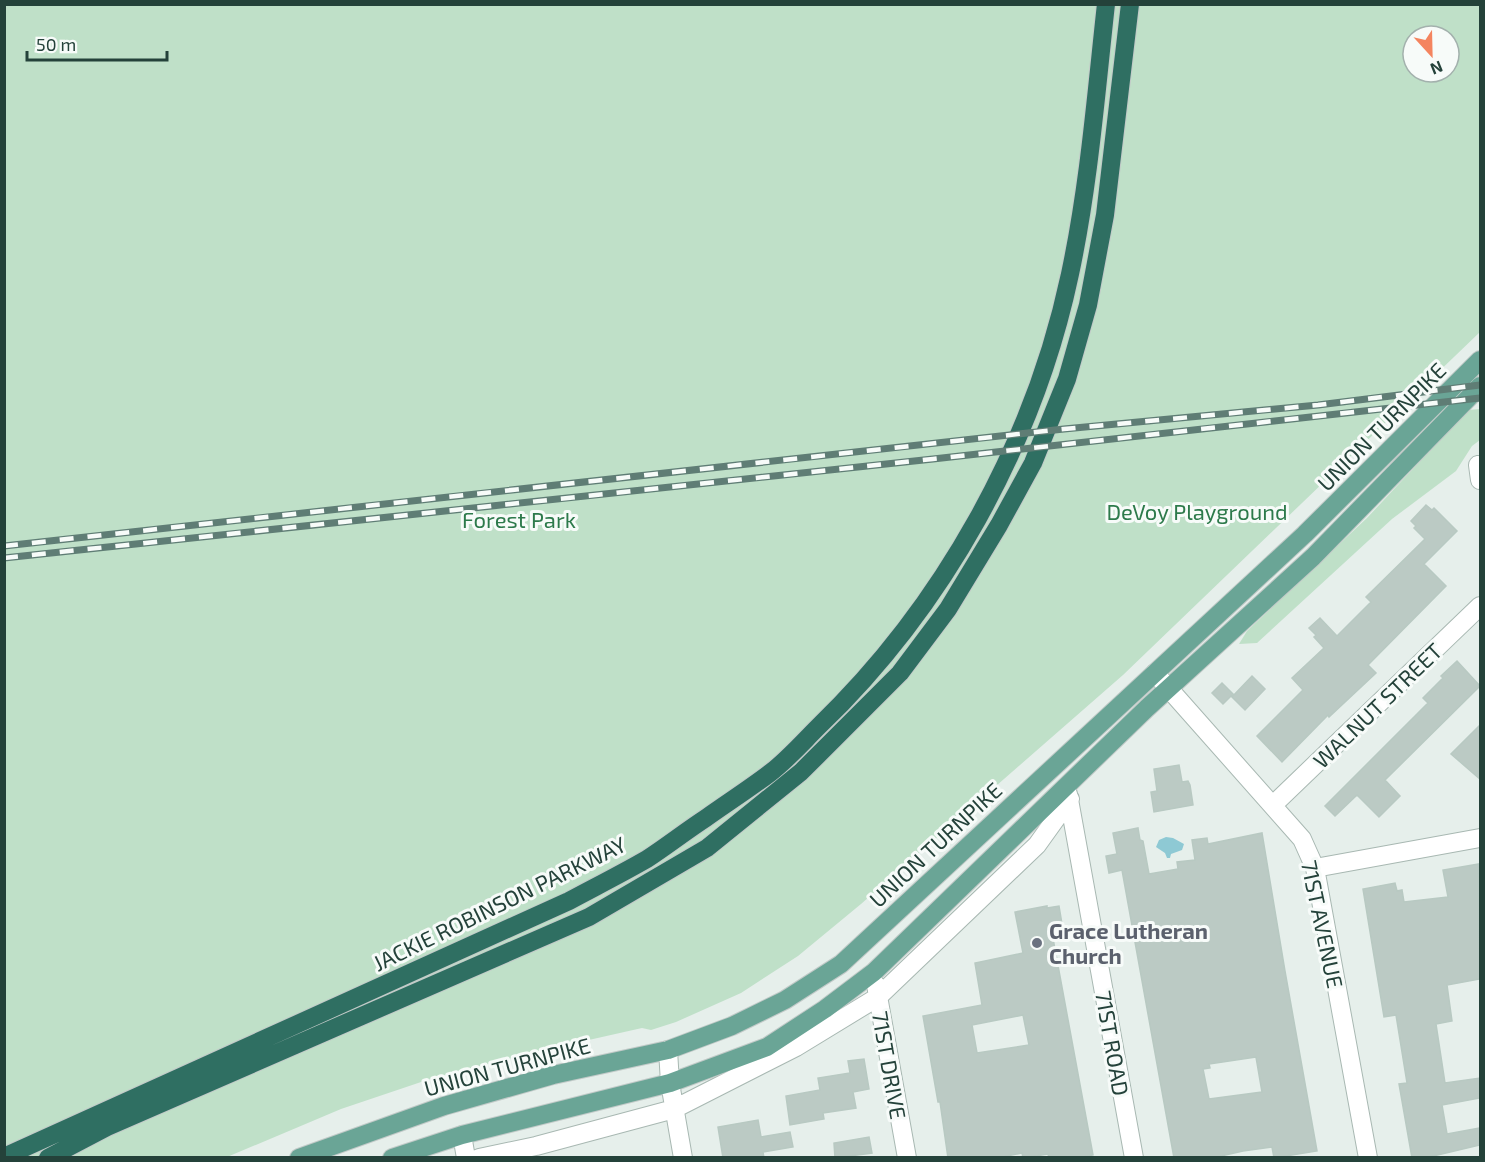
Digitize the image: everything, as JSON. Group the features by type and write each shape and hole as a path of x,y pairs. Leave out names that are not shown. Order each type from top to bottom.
{"highway":[{"name":"JACKIE ROBINSON PARKWAY","path":"4,1157 569,901 648,858 771,772 839,708 890,650 939,582 969,533 1004,467 1034,397 1056,331 1082,211 1106,4"},
{"name":"JACKIE ROBINSON PARKWAY","path":"48,1158 106,1127 589,917 707,848 801,772 900,673 948,609 999,525 1033,463 1067,378 1088,305 1105,215 1130,4"}],"main road":[{"name":"UNION TURNPIKE","path":"299,1158 444,1106 554,1075 668,1050 732,1026 785,1000 841,964 1305,534 1480,360"},
{"name":"UNION TURNPIKE","path":"392,1158 462,1135 670,1083 767,1047 825,1009 873,972 1068,793 1168,688 1313,557 1480,386"}],"street":[{"name":"WALNUT STREET","path":"1274,805 1480,606"},
{"name":"71ST AVENUE","path":"1155,673 1274,805 1302,839 1316,868 1368,1158"},
{"name":"UNION TURNPIKE","path":"479,1158 536,1146 674,1109 796,1047 878,997 1037,845 1068,793"},
{"name":"71ST ROAD","path":"1068,793 1134,1158"},
{"path":"1316,868 1480,838"},
{"name":"71ST DRIVE","path":"873,972 907,1158"},
{"path":"668,1050 670,1083 683,1158"},
{"path":"462,1135 466,1158"}],"green space":[{"name":"Forest Park","path":"5,5 1480,5 1480,332 1123,675 861,904 798,956 741,993 676,1022 651,1030 642,1028 430,1079 341,1109 227,1157 5,1158"},
{"path":"1480,409 1480,440 1472,446 1456,471 1392,519 1257,643 1239,644 1247,631 1367,518 1468,410"}],"water":[{"path":"1166,837 1184,844 1182,850 1171,854 1170,858 1167,858 1165,853 1156,847 1159,840"}],"building":[{"path":"1426,505 1432,510 1434,508 1457,531 1424,564 1446,586 1368,665 1376,673 1329,717 1328,715 1282,762 1257,736 1303,690 1292,678 1324,648 1309,628 1320,618 1337,636 1371,602 1366,597 1425,539 1414,528 1416,526 1411,521"},
{"path":"1457,661 1480,686 1385,780 1400,796 1379,817 1357,795 1335,816 1325,806 1428,703 1423,698"},
{"path":"1252,676 1265,689 1245,710 1232,697"},
{"path":"1222,683 1233,694 1223,704 1212,693"},
{"path":"1480,725 1480,779 1451,754"},
{"path":"1179,765 1182,782 1188,781 1190,785 1193,805 1154,812 1151,792 1157,791 1154,769"},
{"path":"1138,828 1140,840 1143,841 1149,874 1178,869 1177,862 1195,860 1192,840 1207,838 1208,844 1262,833 1317,1151 1274,1158 1272,1147 1243,1151 1221,1156 1221,1158 1174,1158 1122,870 1109,873 1106,856 1117,854 1113,833","holes":["1256,1057 1262,1092 1209,1099 1203,1069 1210,1068 1209,1064"]},
{"path":"1479,864 1480,979 1447,985 1452,1021 1436,1024 1445,1083 1480,1078 1480,1098 1442,1105 1447,1134 1480,1128 1480,1145 1425,1158 1412,1158 1399,1084 1407,1083 1396,1015 1384,1017 1363,889 1395,883 1397,891 1402,890 1404,902 1448,897 1443,870"},
{"path":"1059,906 1063,930 1052,933 1093,1155 1079,1158 1049,1158 1048,1154 1023,1158 1022,1153 997,1158 948,1158 940,1102 938,1102 923,1016 982,1005 975,963 1023,953 1015,912","holes":["1023,1015 1029,1045 977,1053 972,1025"]},
{"path":"864,1059 869,1089 853,1092 856,1108 823,1113 824,1119 790,1125 786,1096 820,1090 818,1078 850,1073 848,1061"},
{"path":"758,1120 761,1137 790,1132 793,1147 763,1152 764,1158 723,1158 718,1127"},
{"path":"869,1137 872,1153 835,1158 834,1143"}],"railway":[{"path":"4,546 1064,429 1318,405 1480,385"},
{"path":"4,558 1480,398"}],"place":[{"name":"Grace Lutheran Church","path":"1037,943"}],"park label":[{"name":"DeVoy Playground","path":"1197,511"}]}
